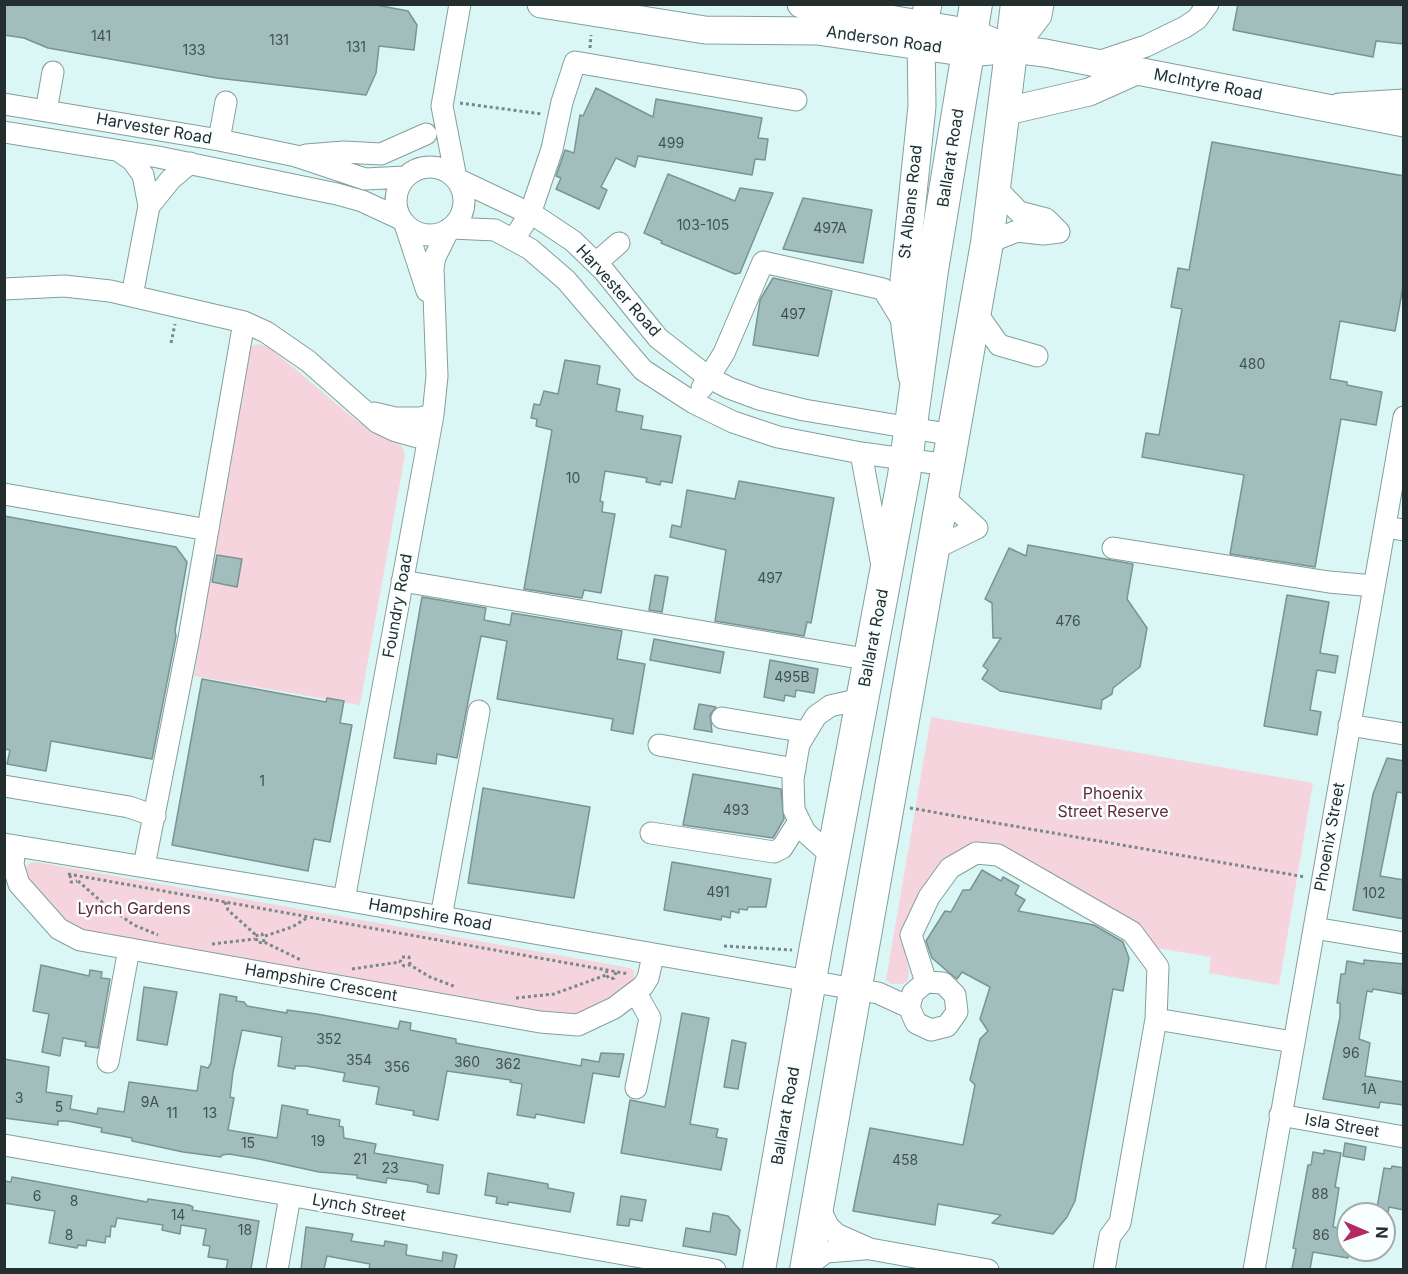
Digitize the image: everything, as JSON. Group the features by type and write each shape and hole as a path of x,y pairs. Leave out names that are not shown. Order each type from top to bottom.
{"highway":[{"path":"806,1268 987,243 1017,4"},
{"name":"Ballarat Road","path":"759,1269 832,856 861,699 871,660 906,459 932,270 972,30"},
{"path":"783,1131 802,1147 826,1154"}],"main road":[{"name":"Anderson Road","path":"541,4 705,30 817,31 932,26"},
{"name":"Anderson Road","path":"801,4 932,26 972,30 1012,49"},
{"path":"1012,49 1038,15 1040,4"},
{"name":"St Albans Road","path":"913,414 905,326 906,243 932,26"},
{"name":"McIntyre Road","path":"1012,49 1098,62 1309,106 1404,123"},
{"path":"1003,112 1041,101 1089,92 1136,71"}],"street":[{"path":"443,103 456,179 464,196 464,208 451,228 426,235 415,232 403,221 397,207 397,194 443,103 460,4"},
{"path":"1098,62 1146,46 1185,27 1197,19 1208,4"},
{"path":"514,239 540,161 548,159 575,62 796,100"},
{"path":"46,111 53,72"},
{"path":"1309,106 1404,100"},
{"path":"219,140 226,102"},
{"name":"Harvester Road","path":"4,104 219,140 296,156 365,178 407,176"},
{"name":"Harvester Road","path":"4,132 190,163 350,198 403,221"},
{"path":"296,156 344,152 381,154 426,134"},
{"path":"4,144 38,137"},
{"path":"118,150 132,160 143,175 149,206 132,296"},
{"path":"149,206 171,179 184,171 190,163"},
{"path":"407,176 417,170 432,167 447,171 456,179"},
{"name":"Harvester Road","path":"456,179 525,211 573,241 596,263 658,338 708,377 759,399 913,414 951,450"},
{"path":"987,243 1017,231 1043,234 1059,232 1046,219 1020,212 993,185"},
{"name":"Foundry Road","path":"403,221 434,312"},
{"name":"Harvester Road","path":"451,228 495,231 514,239 555,269 644,370 694,403 733,422 778,437 906,459 951,450"},
{"name":"Foundry Road","path":"344,900 433,415 436,376 434,262 451,228"},
{"path":"596,263 619,243"},
{"path":"694,403 724,353 763,262 883,289 905,326"},
{"path":"4,289 64,286 178,305 244,322 274,337 308,361 362,409 388,428 428,440"},
{"path":"975,311 991,337 999,345 1037,356"},
{"path":"144,866 156,816 244,322"},
{"path":"362,409 395,418 420,418 433,415"},
{"name":"Phoenix Street","path":"1253,1265 1374,586 1394,528 1404,417"},
{"path":"861,453 885,581"},
{"path":"4,494 208,530"},
{"path":"1113,548 1329,582 1374,586"},
{"path":"402,581 871,660"},
{"path":"832,856 805,832 794,810 795,769 799,744 816,716 830,706 861,699"},
{"path":"441,917 479,711"},
{"path":"722,718 806,732"},
{"path":"1349,725 1404,734"},
{"path":"659,745 795,769"},
{"path":"4,786 129,807 156,816"},
{"path":"651,833 774,852 782,848 800,821"},
{"name":"Hampshire Road","path":"10,845 344,900 809,984 878,993 909,1007"},
{"name":"Hampshire Crescent","path":"10,845 13,865 11,883 59,930 80,940 562,1025 578,1024 594,1018 642,985"},
{"path":"926,982 911,935 929,897 950,868 976,853 998,855 1132,932 1158,967 1156,1019 1120,1223 1110,1236 1104,1269"},
{"path":"1314,927 1404,943"},
{"path":"108,1062 129,949"},
{"path":"636,1088 650,1018 642,985 653,956"},
{"path":"926,982 943,983 956,995 957,1012 947,1026 931,1030 916,1023 909,1007 913,993 926,982"},
{"path":"1156,1019 1293,1042"},
{"name":"Isla Street","path":"1280,1115 1404,1137"},
{"name":"Lynch Street","path":"4,1145 714,1269"},
{"path":"277,1269 290,1196"},
{"path":"818,1205 828,1226 836,1234 870,1249"},
{"path":"806,1268 826,1252 870,1249 988,1269"}],"path":[{"path":"589,64 591,35"},
{"path":"443,103 560,117"},
{"path":"171,343 178,305"},
{"path":"910,808 1322,880"},
{"path":"59,873 78,879 103,903 134,925 167,937"},
{"path":"70,875 71,882 78,879 225,902 607,970 642,985"},
{"path":"225,902 228,910 259,944 264,942 303,960"},
{"path":"203,943 240,942 261,933 265,936 292,927 308,917"},
{"path":"264,942 265,936"},
{"path":"717,946 786,949 802,952 816,946"},
{"path":"400,962 402,957 407,956 411,960 410,965"},
{"path":"400,962 405,967 410,965 430,977 462,990"},
{"path":"347,968 372,968 400,962"},
{"path":"606,975 607,970"},
{"path":"606,975 612,979 616,972"},
{"path":"507,997 530,998 554,994 606,975"}],"green space":[{"path":"258,344 269,347 357,421 401,445 405,455 360,705 194,676 251,346"},
{"name":"Phoenix Street Reserve","path":"931,717 1313,783 1279,985 1209,973 1211,957 1151,947 1114,909 990,849 972,847 903,943 909,971 908,980 903,984 891,984 886,980"},
{"name":"Lynch Gardens","path":"36,862 630,968 634,971 634,978 632,984 583,1015 559,1016 84,931 65,921 26,876 26,867"}],"building":[{"path":"4,4 371,4 408,11 417,25 414,50 379,46 376,73 366,95 217,78 48,48 24,38 4,35"},
{"path":"1238,4 1404,4 1404,44 1376,41 1373,57 1233,30"},
{"path":"596,88 653,117 656,99 762,118 758,138 768,139 765,160 755,159 752,175 638,156 635,167 616,158 601,187 607,190 599,209 556,189 561,178 556,176 565,150 574,153 580,115 583,116"},
{"path":"1212,142 1404,176 1404,281 1395,331 1340,321 1330,379 1382,392 1376,425 1341,419 1315,567 1230,554 1244,475 1142,457 1146,433 1159,435 1182,309 1171,307 1178,268 1189,270"},
{"path":"668,174 735,201 740,188 773,193 740,273 735,274 661,243 662,241 644,233"},
{"path":"803,198 872,210 863,263 783,249"},
{"path":"773,278 832,291 818,356 753,345 760,300"},
{"path":"565,360 600,366 597,384 620,389 616,411 643,416 641,429 681,436 672,483 661,481 660,485 646,482 647,478 605,471 600,501 603,502 602,512 615,514 601,593 584,590 582,598 524,589 552,430 536,426 537,419 531,418 534,404 540,405 544,391 558,394"},
{"path":"739,481 834,498 811,623 807,622 804,636 715,621 726,550 670,537 672,525 681,527 687,490 735,499"},
{"path":"4,516 176,547 187,562 176,636 152,759 51,741 46,771 7,764 10,750 4,749"},
{"path":"1028,545 1133,564 1127,599 1147,628 1140,667 1113,688 1112,694 1102,700 1101,709 1000,691 982,679 988,670 983,666 1001,638 993,638 992,603 985,599 1009,548 1026,556"},
{"path":"217,555 242,559 237,587 212,582"},
{"path":"655,575 668,577 662,612 649,610"},
{"path":"1287,595 1329,602 1320,653 1338,656 1335,673 1317,670 1310,710 1321,712 1317,735 1264,726"},
{"path":"422,597 486,608 484,620 510,625 512,613 622,631 617,659 645,664 633,734 611,730 613,719 497,699 507,641 481,636 457,758 437,754 436,764 394,758"},
{"path":"654,639 724,652 720,673 650,660"},
{"path":"770,660 818,669 814,693 796,690 795,697 785,695 784,701 764,697"},
{"path":"202,679 326,702 327,698 344,701 340,723 352,725 330,842 314,839 308,871 172,845"},
{"path":"699,704 716,707 710,715 712,732 694,729"},
{"path":"1387,758 1404,761 1404,793 1397,792 1380,876 1404,880 1404,919 1353,910 1373,794"},
{"path":"693,774 781,789 784,819 773,838 683,825"},
{"path":"483,788 590,807 574,898 468,883"},
{"path":"672,862 771,879 766,907 739,909 739,913 731,911 730,918 722,916 721,920 664,910"},
{"path":"982,870 1001,881 1003,877 1019,886 1015,894 1025,900 1018,911 1094,925 1123,942 1129,958 1123,991 1113,989 1075,1201 1067,1217 1053,1234 992,1223 1001,1215 938,1204 935,1225 853,1211 870,1128 963,1145 975,1085 970,1080 980,1039 988,1031 980,1019 990,987 962,972 957,979 932,958 926,941 945,911 951,912 963,890 970,890"},
{"path":"1364,960 1404,964 1402,994 1373,989 1372,992 1367,991 1359,1039 1370,1043 1365,1076 1404,1082 1404,1105 1380,1102 1379,1108 1323,1099 1340,1017 1340,1003 1337,1003 1341,974 1345,974 1347,961 1364,964"},
{"path":"41,965 89,976 90,970 102,972 101,978 110,979 98,1048 85,1046 86,1042 63,1038 60,1056 42,1052 49,1014 33,1011"},
{"path":"144,987 177,992 167,1045 137,1040"},
{"path":"220,994 237,997 236,1001 244,1002 247,1006 287,1013 287,1010 317,1014 398,1029 400,1021 411,1023 410,1030 456,1039 456,1043 581,1066 582,1059 599,1062 601,1053 624,1054 619,1077 593,1073 584,1123 536,1114 535,1118 517,1115 522,1084 510,1082 511,1080 447,1071 438,1120 413,1115 414,1111 376,1104 379,1087 343,1081 345,1073 306,1066 295,1066 295,1069 278,1066 282,1037 242,1030 233,1072 230,1097 234,1098 228,1130 277,1138 282,1105 308,1110 307,1114 340,1120 339,1126 343,1127 344,1138 376,1144 374,1153 443,1165 439,1194 427,1192 428,1185 416,1182 387,1178 386,1183 357,1178 357,1175 319,1172 229,1154 221,1157 183,1152 132,1141 132,1138 101,1132 102,1128 67,1121 58,1121 58,1125 4,1118 4,1059 49,1067 46,1092 72,1096 70,1109 97,1114 98,1108 124,1112 129,1082 197,1091 201,1066 208,1068 211,1063"},
{"path":"682,1013 709,1018 690,1124 718,1129 716,1137 727,1139 721,1170 621,1153 630,1100 665,1107"},
{"path":"732,1040 746,1043 738,1089 724,1087"},
{"path":"1345,1143 1366,1147 1364,1160 1343,1156"},
{"path":"1324,1150 1341,1153 1335,1187 1339,1188 1333,1227 1336,1227 1336,1256 1313,1252 1310,1269 1292,1269 1296,1249 1293,1248 1308,1165 1311,1165 1313,1152 1324,1154"},
{"path":"1392,1166 1404,1168 1404,1210 1396,1208 1396,1202 1378,1202 1384,1168 1391,1169"},
{"path":"488,1173 548,1184 548,1188 574,1193 570,1212 508,1202 508,1205 496,1203 497,1197 485,1195"},
{"path":"12,1177 147,1202 148,1199 189,1205 193,1207 192,1210 259,1221 251,1269 226,1269 228,1260 208,1257 210,1246 203,1245 206,1229 181,1225 180,1234 162,1230 163,1225 117,1218 115,1227 111,1226 110,1237 106,1236 105,1243 87,1240 86,1246 78,1245 77,1248 49,1243 55,1211 4,1203 4,1181 11,1182"},
{"path":"621,1196 646,1200 642,1221 630,1219 629,1226 617,1225"},
{"path":"713,1213 728,1216 740,1230 736,1255 683,1246 686,1228 710,1232"},
{"path":"306,1227 353,1234 351,1241 384,1246 385,1241 407,1245 406,1255 442,1261 443,1252 457,1255 454,1269 369,1269 370,1264 327,1256 324,1269 301,1269"}]}
